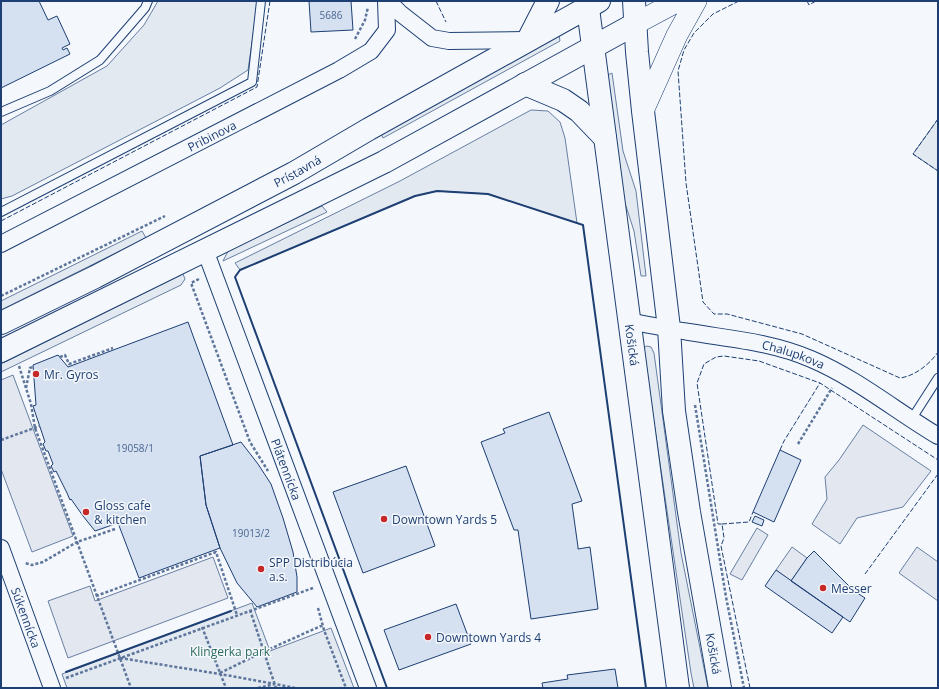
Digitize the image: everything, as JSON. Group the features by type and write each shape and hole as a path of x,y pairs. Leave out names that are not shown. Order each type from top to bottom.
{"main road":[{"path":"528,40 548,1"},
{"name":"Košická","path":"634,1 643,111 669,328 674,411 688,512 720,688"},
{"name":"Prístavná","path":"1,324 130,260 294,173 347,141 591,3"},
{"name":"Košická","path":"591,3 592,47 678,688"},
{"path":"1,352 384,162 635,24"},
{"path":"525,84 563,100 579,111 605,138"}],"street":[{"path":"387,1 432,38 449,41 528,40"},
{"name":"Pribinova","path":"1,244 339,70 371,51 387,30 387,1"},
{"path":"635,24 678,1"},
{"path":"643,111 677,35 696,1"},
{"name":"Plátennícka","path":"205,250 368,688"},
{"name":"Chalupkova","path":"629,321 750,341 782,348 811,359 865,388 911,420 938,436"},
{"name":"Súkennícka","path":"1,548 58,683"}],"lane":[{"path":"1,112 50,91 100,60 145,8 148,1"},
{"path":"1,212 252,82 260,1"},
{"path":"911,420 938,378"}],"path":[{"path":"1,296 165,216"},
{"path":"191,283 250,442 270,475"},
{"path":"60,357 65,355 69,364 113,348"},
{"path":"19,366 31,404 35,428 131,688"},
{"path":"26,389 30,368 33,367"},
{"path":"798,444 840,374"},
{"path":"695,402 726,597 744,688"},
{"path":"1,440 40,426"},
{"path":"20,562 32,565 43,562 77,542 115,529"},
{"path":"96,596 216,552 237,615"},
{"path":"58,683 202,627 313,588 315,595"},
{"path":"317,603 323,625 346,688"},
{"path":"250,610 276,688"},
{"path":"220,674 263,652 323,625"},
{"path":"202,627 226,688"},
{"path":"120,658 295,688"},
{"path":"258,688 275,684"}],"green space":[{"path":"158,1 258,1 248,70 220,88 12,196 1,199 1,125 107,66 144,25"},
{"path":"559,35 560,41 383,138 381,134"},
{"path":"612,73 623,151 636,191 646,276 641,276 634,231 623,197 606,76"},
{"path":"531,110 548,111 560,122 565,138 577,223 488,194 437,191 415,196 240,270 235,263 400,181"},
{"path":"938,119 938,171 913,154"},
{"path":"322,206 327,212 223,261 228,251"},
{"path":"142,231 146,238 1,310 1,301"},
{"path":"183,274 185,279 181,285 1,372 1,364"},
{"path":"647,346 651,347 654,353 681,553 708,688 694,688 691,673 643,348"},
{"name":"Klingerka park","path":"252,603 270,651 331,628 354,688 67,688 62,674"}],"shaded area":[{"path":"13,375 73,536 32,552 1,469 1,380"},
{"path":"863,425 931,471 903,507 857,518 840,544 812,524 827,499 825,477 839,460"},
{"path":"757,528 768,535 742,580 730,574"},
{"path":"792,547 807,558 791,581 776,570"},
{"path":"917,547 938,562 938,601 899,573"},
{"path":"213,557 228,598 68,658 48,601 90,586 95,601"}],"building":[{"path":"1,1 39,1 48,20 57,16 70,44 62,48 63,50 67,48 70,54 1,88"},
{"path":"309,1 351,1 353,30 311,32"},
{"path":"188,322 233,445 200,456 206,505 220,548 139,578 118,523 95,531 71,499 70,500 56,471 54,472 51,466 53,464 48,451 46,451 43,444 45,442 33,406 36,405 33,365 58,355 68,367"},
{"path":"549,412 582,501 572,504 578,549 590,547 598,609 531,619 518,530 514,530 481,442 505,433 503,429"},
{"path":"241,442 271,484 293,552 297,577 297,592 257,607 237,583 220,548 206,505 200,456"},
{"path":"780,450 801,460 774,522 753,512"},
{"name":"Downtown Yards 5","path":"406,466 435,546 363,573 333,492"},
{"path":"755,516 764,520 762,526 752,522"},
{"path":"814,551 854,591 865,598 850,622 791,581 807,558"},
{"path":"776,570 843,617 832,633 765,586"},
{"name":"Downtown Yards 4","path":"456,604 471,644 399,670 384,630"},
{"path":"615,669 618,688 543,688 542,683 568,679 567,675"}],"fence":[{"path":"1,221 257,87 270,1"},
{"path":"436,1 446,22"},
{"path":"739,1 713,14 694,33 684,50 678,71 686,183 703,302 714,314 727,314 802,334 900,378 911,375 922,369 938,352"},
{"path":"807,1 809,5 816,1"},
{"path":"938,119 913,154 938,171"},
{"path":"750,688 721,546 724,538 722,524 718,524 697,383 704,364 716,357 724,356 759,361 820,383 938,460"},
{"path":"780,450 820,383"},
{"path":"865,574 938,474"},
{"path":"722,524 749,522 753,512"}],"wall":[{"path":"387,688 235,277 240,270 415,196 437,191 488,194 583,225 646,688"},
{"path":"66,672 231,611"}],"place":[{"name":"Mr. Gyros","path":"36,374"},
{"name":"Gloss cafe & kitchen","path":"86,512"},
{"name":"Downtown Yards 5","path":"384,519"},
{"name":"SPP Distribúcia a.s.","path":"261,569"},
{"name":"Messer","path":"823,588"},
{"name":"Downtown Yards 4","path":"428,637"}]}
